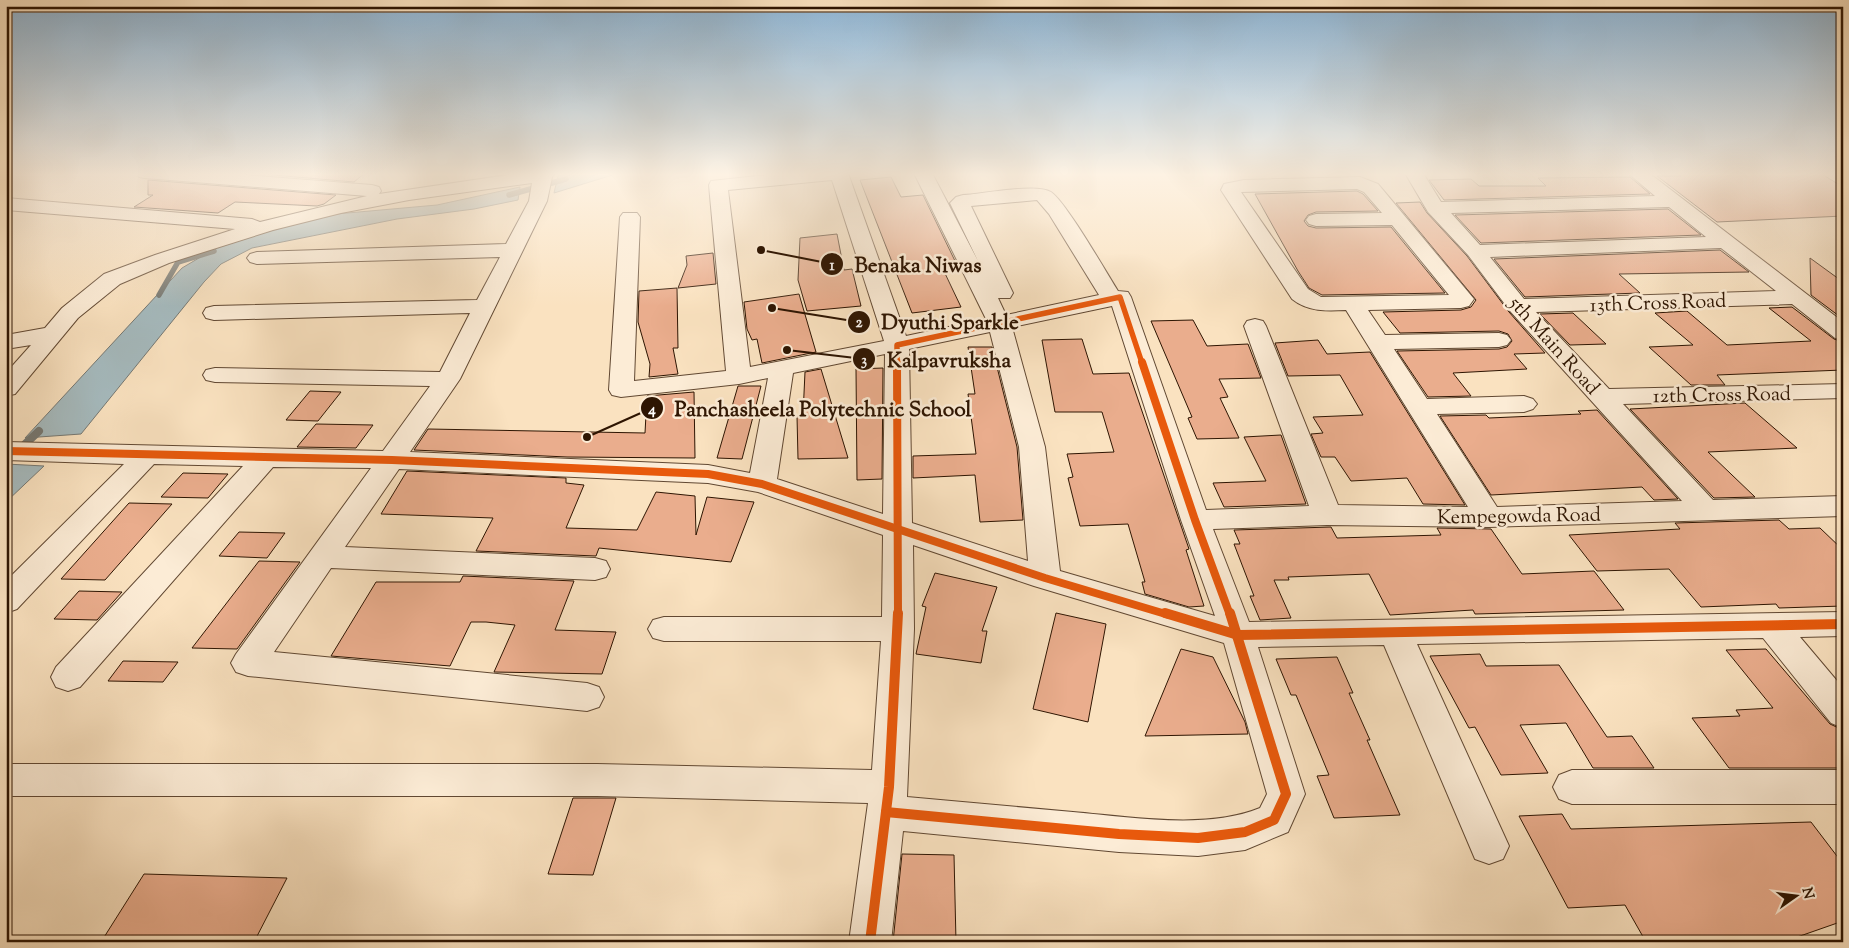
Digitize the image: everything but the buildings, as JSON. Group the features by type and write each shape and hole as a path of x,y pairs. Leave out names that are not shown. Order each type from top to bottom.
{"street":[{"path":"162,217 266,226"},
{"path":"6,389 70,313 112,279 162,259 300,217"},
{"path":"527,217 486,306 448,379 248,663 587,696"},
{"path":"630,217 621,390 739,377 999,323 1110,295"},
{"path":"721,217 739,377"},
{"path":"854,217 897,345 898,629 887,799 870,942"},
{"path":"945,217 999,323 1032,447 1045,578"},
{"path":"6,780 597,780 887,799 1119,834 1198,838 1245,832 1274,820 1286,794 1238,635 1195,520 1120,297 1110,295 1007,305 967,217"},
{"path":"1058,217 1110,295"},
{"path":"1248,217 1300,294 1307,300 1320,304 1456,302 1463,299 1395,217"},
{"name":"5th Main Road","path":"1444,217 1475,251 1518,306 1706,510"},
{"path":"1694,217 1843,333"},
{"path":"1316,220 1397,220"},
{"path":"1475,251 1727,242"},
{"path":"257,258 513,250"},
{"name":"13th Cross Road","path":"1518,306 1799,297"},
{"path":"1353,303 1489,517"},
{"path":"214,313 486,306"},
{"path":"1255,326 1327,515"},
{"path":"6,342 52,334"},
{"path":"1378,342 1499,340"},
{"path":"762,484 782,368"},
{"path":"215,375 448,379"},
{"name":"12th Cross Road","path":"1602,397 1843,391"},
{"path":"1419,406 1524,404"},
{"path":"6,451 60,454 392,460 708,474 762,484 1045,578 1238,635 1843,624"},
{"path":"6,601 148,455"},
{"path":"68,677 266,458"},
{"name":"Kempegowda Road","path":"1195,520 1327,515 1489,517 1843,506"},
{"path":"323,556 595,569"},
{"path":"1771,625 1843,712"},
{"path":"664,629 898,629"},
{"path":"1395,633 1452,758 1489,846"},
{"path":"1572,787 1843,787"}],"shaded area":[{"path":"315,217 411,217 252,248 221,264 204,282 81,434 25,438 182,268 221,245 267,228"},
{"path":"6,464 44,466 6,502"}],"waterway":[{"path":"159,295 178,262 214,251"},
{"path":"6,462 39,431"}],"cycle path":[{"path":"870,942 889,787 898,629 897,345 1120,297 1195,520 1238,635 1286,794 1274,820 1245,832 1198,838 1119,834 886,812"},
{"path":"6,451 60,454 392,460 708,474 762,484 1045,578 1238,635 1843,624"}],"place":[{"name":"Benaka Niwas","path":"761,250"},
{"name":"Dyuthi Sparkle","path":"772,308"},
{"name":"Kalpavruksha","path":"787,350"},
{"name":"Panchasheela Polytechnic School","path":"587,437"}]}
